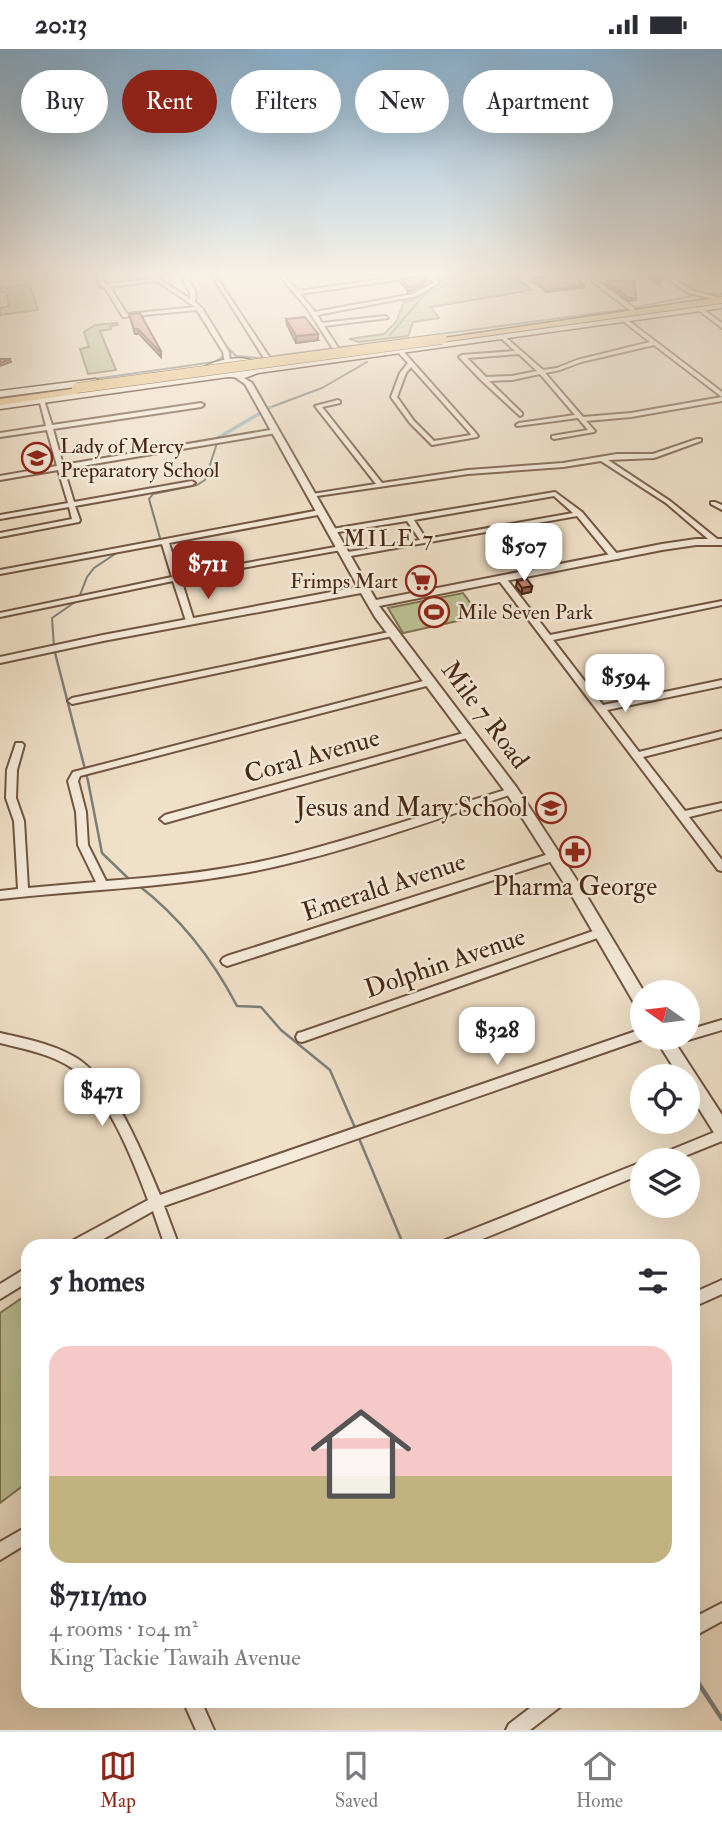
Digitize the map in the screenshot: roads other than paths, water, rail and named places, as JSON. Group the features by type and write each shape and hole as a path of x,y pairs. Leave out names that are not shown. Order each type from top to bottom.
{"highway":[{"path":"0,400 359,351"}],"main road":[{"path":"0,400 41,400 229,369 244,361 317,351"},
{"path":"0,400 229,369 252,376 397,351"},
{"path":"244,361 254,363 258,367 252,376"}],"street":[{"path":"263,351 267,358"},
{"path":"400,351 411,363 454,411 475,436 432,443 421,433 394,397 403,373 411,363"},
{"path":"482,379 512,378 621,351"},
{"path":"665,351 722,397"},
{"path":"226,352 244,361"},
{"path":"226,352 229,369"},
{"path":"520,414 482,379 463,356 520,352 592,432 554,437"},
{"name":"Mile 7 Road","path":"252,376 276,431 364,589 512,791 555,856 630,982"},
{"path":"519,425 580,417 631,415 722,397"},
{"path":"0,535 75,521 41,400"},
{"path":"338,402 318,406 380,485"},
{"path":"0,435 201,405"},
{"path":"0,478 276,431"},
{"path":"312,496 468,472 563,465 601,458 654,456 699,440"},
{"path":"601,458 668,502 720,542"},
{"path":"0,517 192,483"},
{"path":"332,531 555,494 579,515 615,557"},
{"path":"713,503 722,508"},
{"path":"0,572 320,512"},
{"path":"0,615 176,578 425,542 579,515"},
{"path":"410,519 425,542"},
{"path":"162,541 190,621"},
{"path":"374,604 696,542 720,542"},
{"path":"503,580 722,867"},
{"path":"0,660 364,589"},
{"path":"549,638 722,603"},
{"path":"72,702 394,633"},
{"path":"102,884 83,845 81,812 73,781 76,774 430,682"},
{"path":"601,708 722,684"},
{"name":"Coral Avenue","path":"165,819 471,734"},
{"path":"639,755 722,734"},
{"path":"19,745 12,770 12,800 19,821 23,892"},
{"path":"0,895 202,876 385,831 512,791"},
{"path":"0,798 12,800"},
{"path":"684,815 722,806"},
{"name":"Emerald Avenue","path":"227,961 555,856"},
{"name":"Dolphin Avenue","path":"302,1037 602,932"},
{"path":"700,1031 722,1025"},
{"path":"0,1038 60,1056 85,1072 114,1113 157,1202 170,1239"},
{"path":"90,1239 157,1202 630,1038"},
{"path":"676,1050 722,1133 688,1148"},
{"path":"466,1239 630,1173"},
{"path":"0,1292 21,1278"},
{"path":"700,1297 722,1287"},
{"path":"0,1552 21,1538"},
{"path":"700,1624 722,1611"},
{"path":"195,1708 205,1730"},
{"path":"515,1730 540,1708"}],"waterway":[{"path":"231,351 236,356 260,358 309,351"},
{"path":"59,384 214,362 224,356"},
{"path":"271,407 322,388 367,362"},
{"path":"219,437 271,407"},
{"path":"158,542 160,538 149,499 153,494 197,485 205,480 219,437"},
{"path":"54,647 52,618 78,600 87,577 94,568 118,552"},
{"path":"53,645 88,781 102,853 130,880"},
{"path":"138,885 182,925 217,971 237,1006 261,1007 281,1030 330,1070 356,1130"},
{"path":"358,1136 401,1239"},
{"path":"700,1686 722,1719"}],"place":[{"name":"Lady of Mercy Preparatory School","path":"37,458"},
{"name":"Frimps Mart","path":"421,581"},
{"name":"Mile Seven Park","path":"434,612"},
{"name":"Jesus and Mary School","path":"551,808"},
{"name":"Pharma George","path":"575,852"}],"district":[{"name":"MILE 7","path":"389,538"}]}
